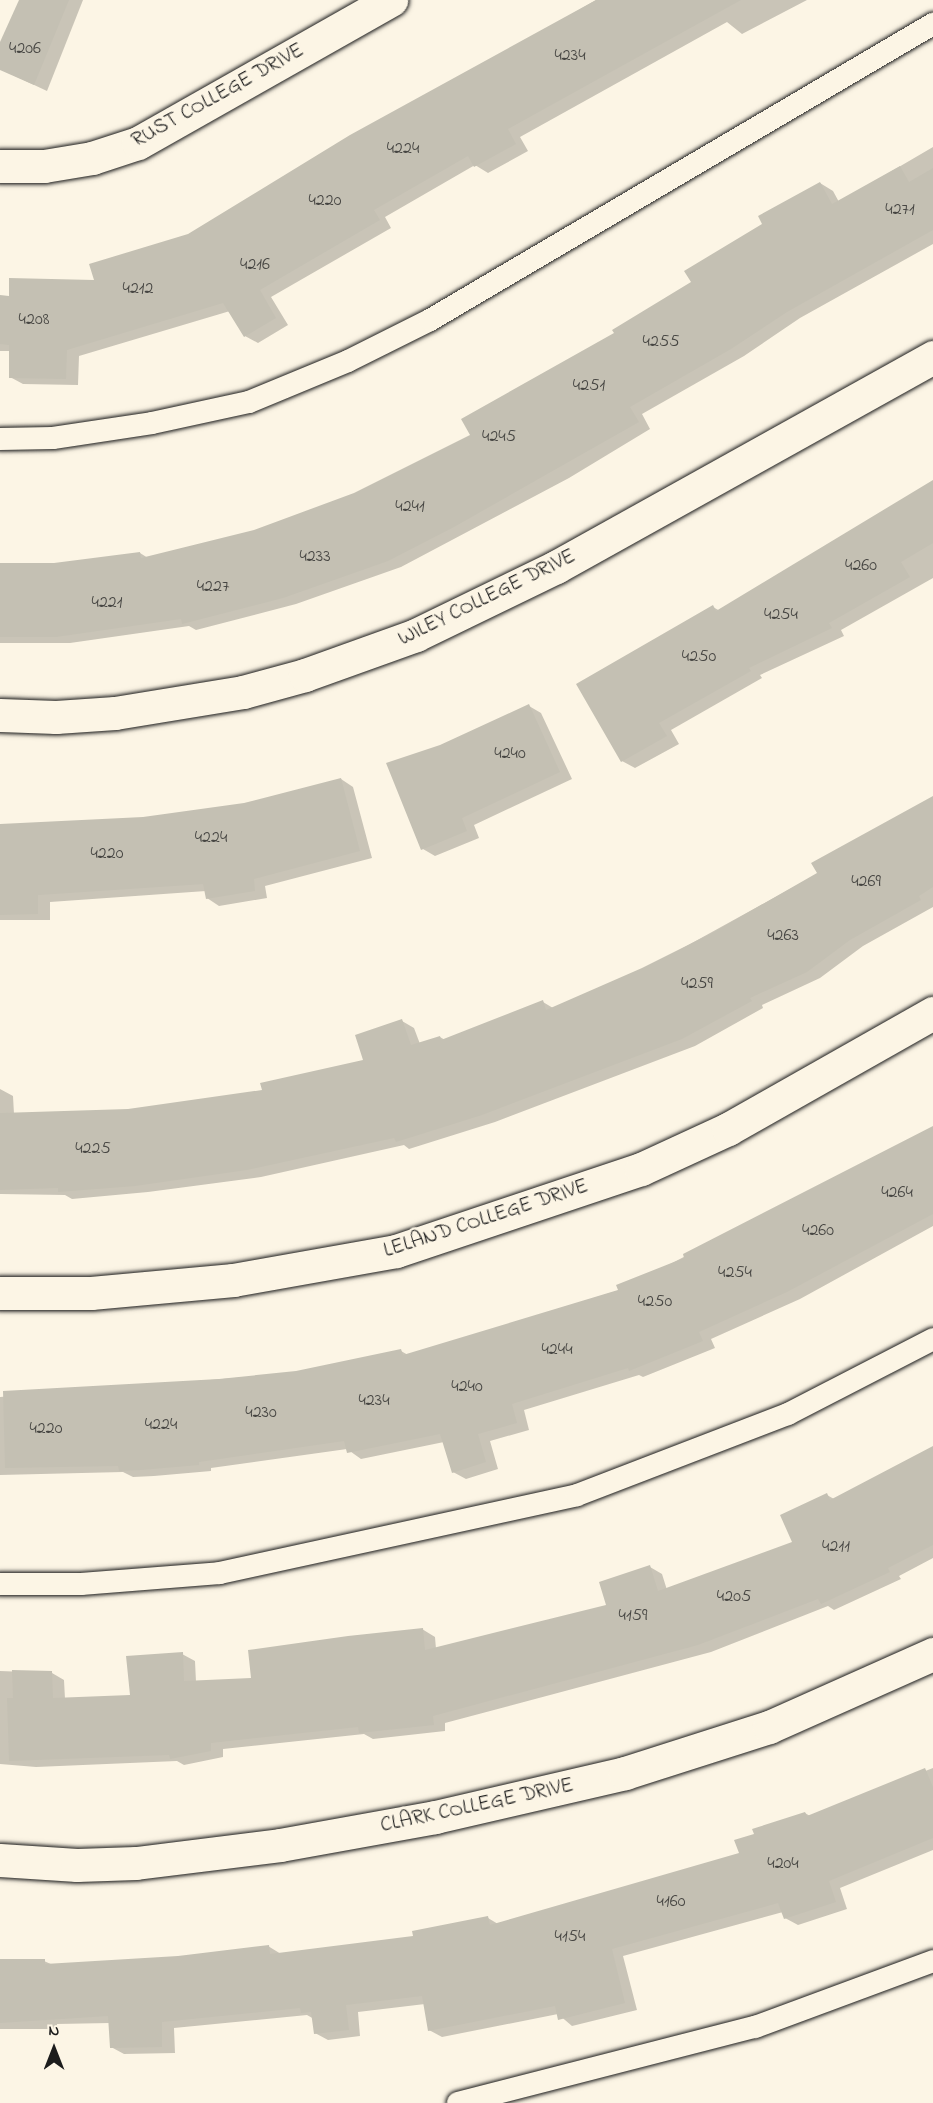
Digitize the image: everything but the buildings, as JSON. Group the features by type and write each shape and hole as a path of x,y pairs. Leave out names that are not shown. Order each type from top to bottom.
{"street":[{"name":"RUST COLLEGE DRIVE","path":"0,166 44,166 92,158 138,143 391,0"},
{"name":"WILEY COLLEGE DRIVE","path":"0,715 56,717 115,712 243,692 305,675 416,635 556,567 933,357"},
{"name":"LELAND COLLEGE DRIVE","path":"0,1293 91,1293 232,1280 396,1251 641,1169 728,1129 933,1013"},
{"name":"CLARK COLLEGE DRIVE","path":"0,1860 77,1865 136,1863 280,1845 435,1817 625,1773 769,1727 933,1654"}],"lane":[{"path":"0,439 53,438 152,423 227,406 348,361 430,320 933,24"},
{"path":"0,1584 81,1584 220,1574 576,1495 788,1414 933,1340"},
{"path":"458,2103 754,2027 933,1961"}]}
